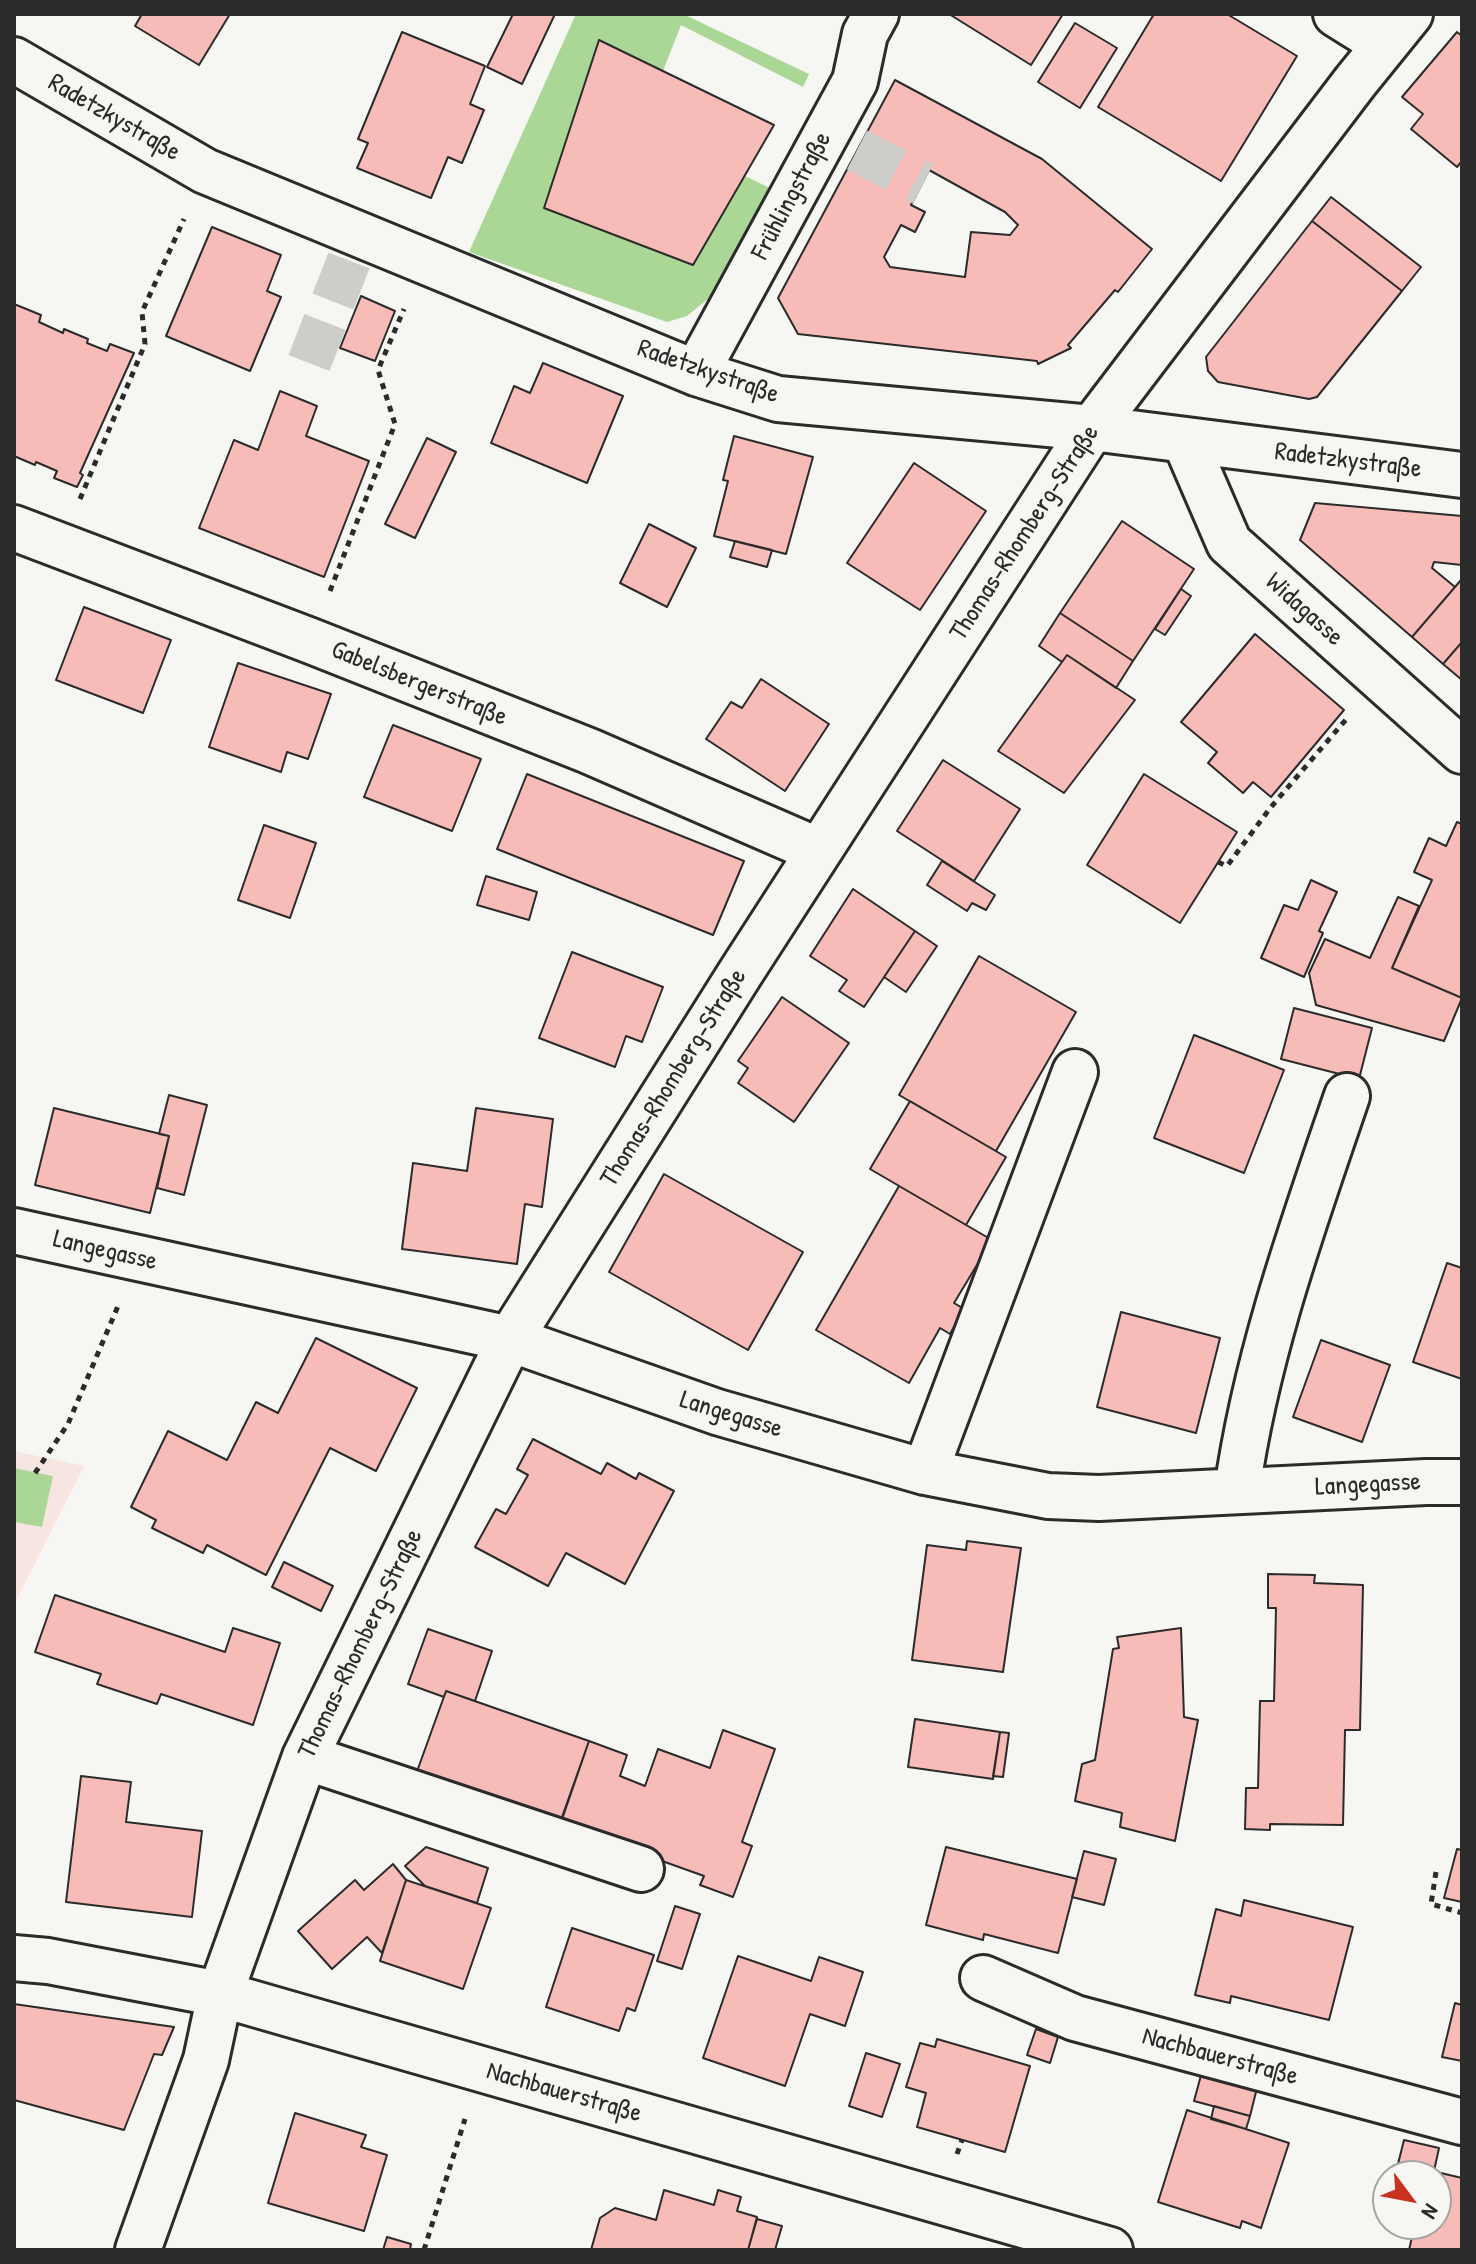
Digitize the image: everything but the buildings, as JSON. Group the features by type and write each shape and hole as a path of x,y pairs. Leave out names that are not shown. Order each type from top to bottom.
{"street":[{"name":"Frühlingstraße","path":"696,373 841,142 865,34 876,14"},
{"path":"1336,14 1397,29"},
{"name":"Thomas-Rhomberg-Straße","path":"138,2250 206,2060 220,1994 305,1757 510,1339 1092,428 1397,29"},
{"name":"Radetzkystraße","path":"14,60 205,171 696,373 778,399 1092,428 1462,475"},
{"name":"Widagasse","path":"1185,441 1229,543 1462,751"},
{"name":"Gabelsbergerstraße","path":"14,528 589,751 819,851"},
{"path":"925,1472 1075,1072"},
{"path":"1237,1491 1245,1432 1286,1278 1347,1096"},
{"name":"Langegasse","path":"14,1231 510,1339 717,1412 925,1472 1048,1496 1099,1498 1462,1482"},
{"path":"305,1757 641,1869"},
{"name":"Nachbauerstraße","path":"14,1958 48,1961 220,1994 1110,2250"},
{"name":"Nachbauerstraße","path":"983,1978 1075,2018 1462,2122"}],"path":[{"path":"60,546 145,344 142,312 205,171"},
{"path":"311,641 395,424 378,370 389,346"},
{"path":"1218,862 1227,866 1271,807 1381,678"},
{"path":"35,1473 68,1424 121,1298 129,1257"},
{"path":"1436,1872 1431,1904 1462,1913"},
{"path":"424,2250 481,2068"}],"shaded area":[{"path":"14,1451 84,1466 14,1605"}],"green space":[{"path":"576,14 683,14 809,74 803,87 681,25 663,71 600,40 545,208 693,265 745,176 772,189 708,299 687,316 667,322 469,252"},
{"path":"14,1468 53,1476 42,1527 14,1522"}],"tunnel":[{"path":"857,150 923,184"},
{"path":"309,363 359,235"}]}
